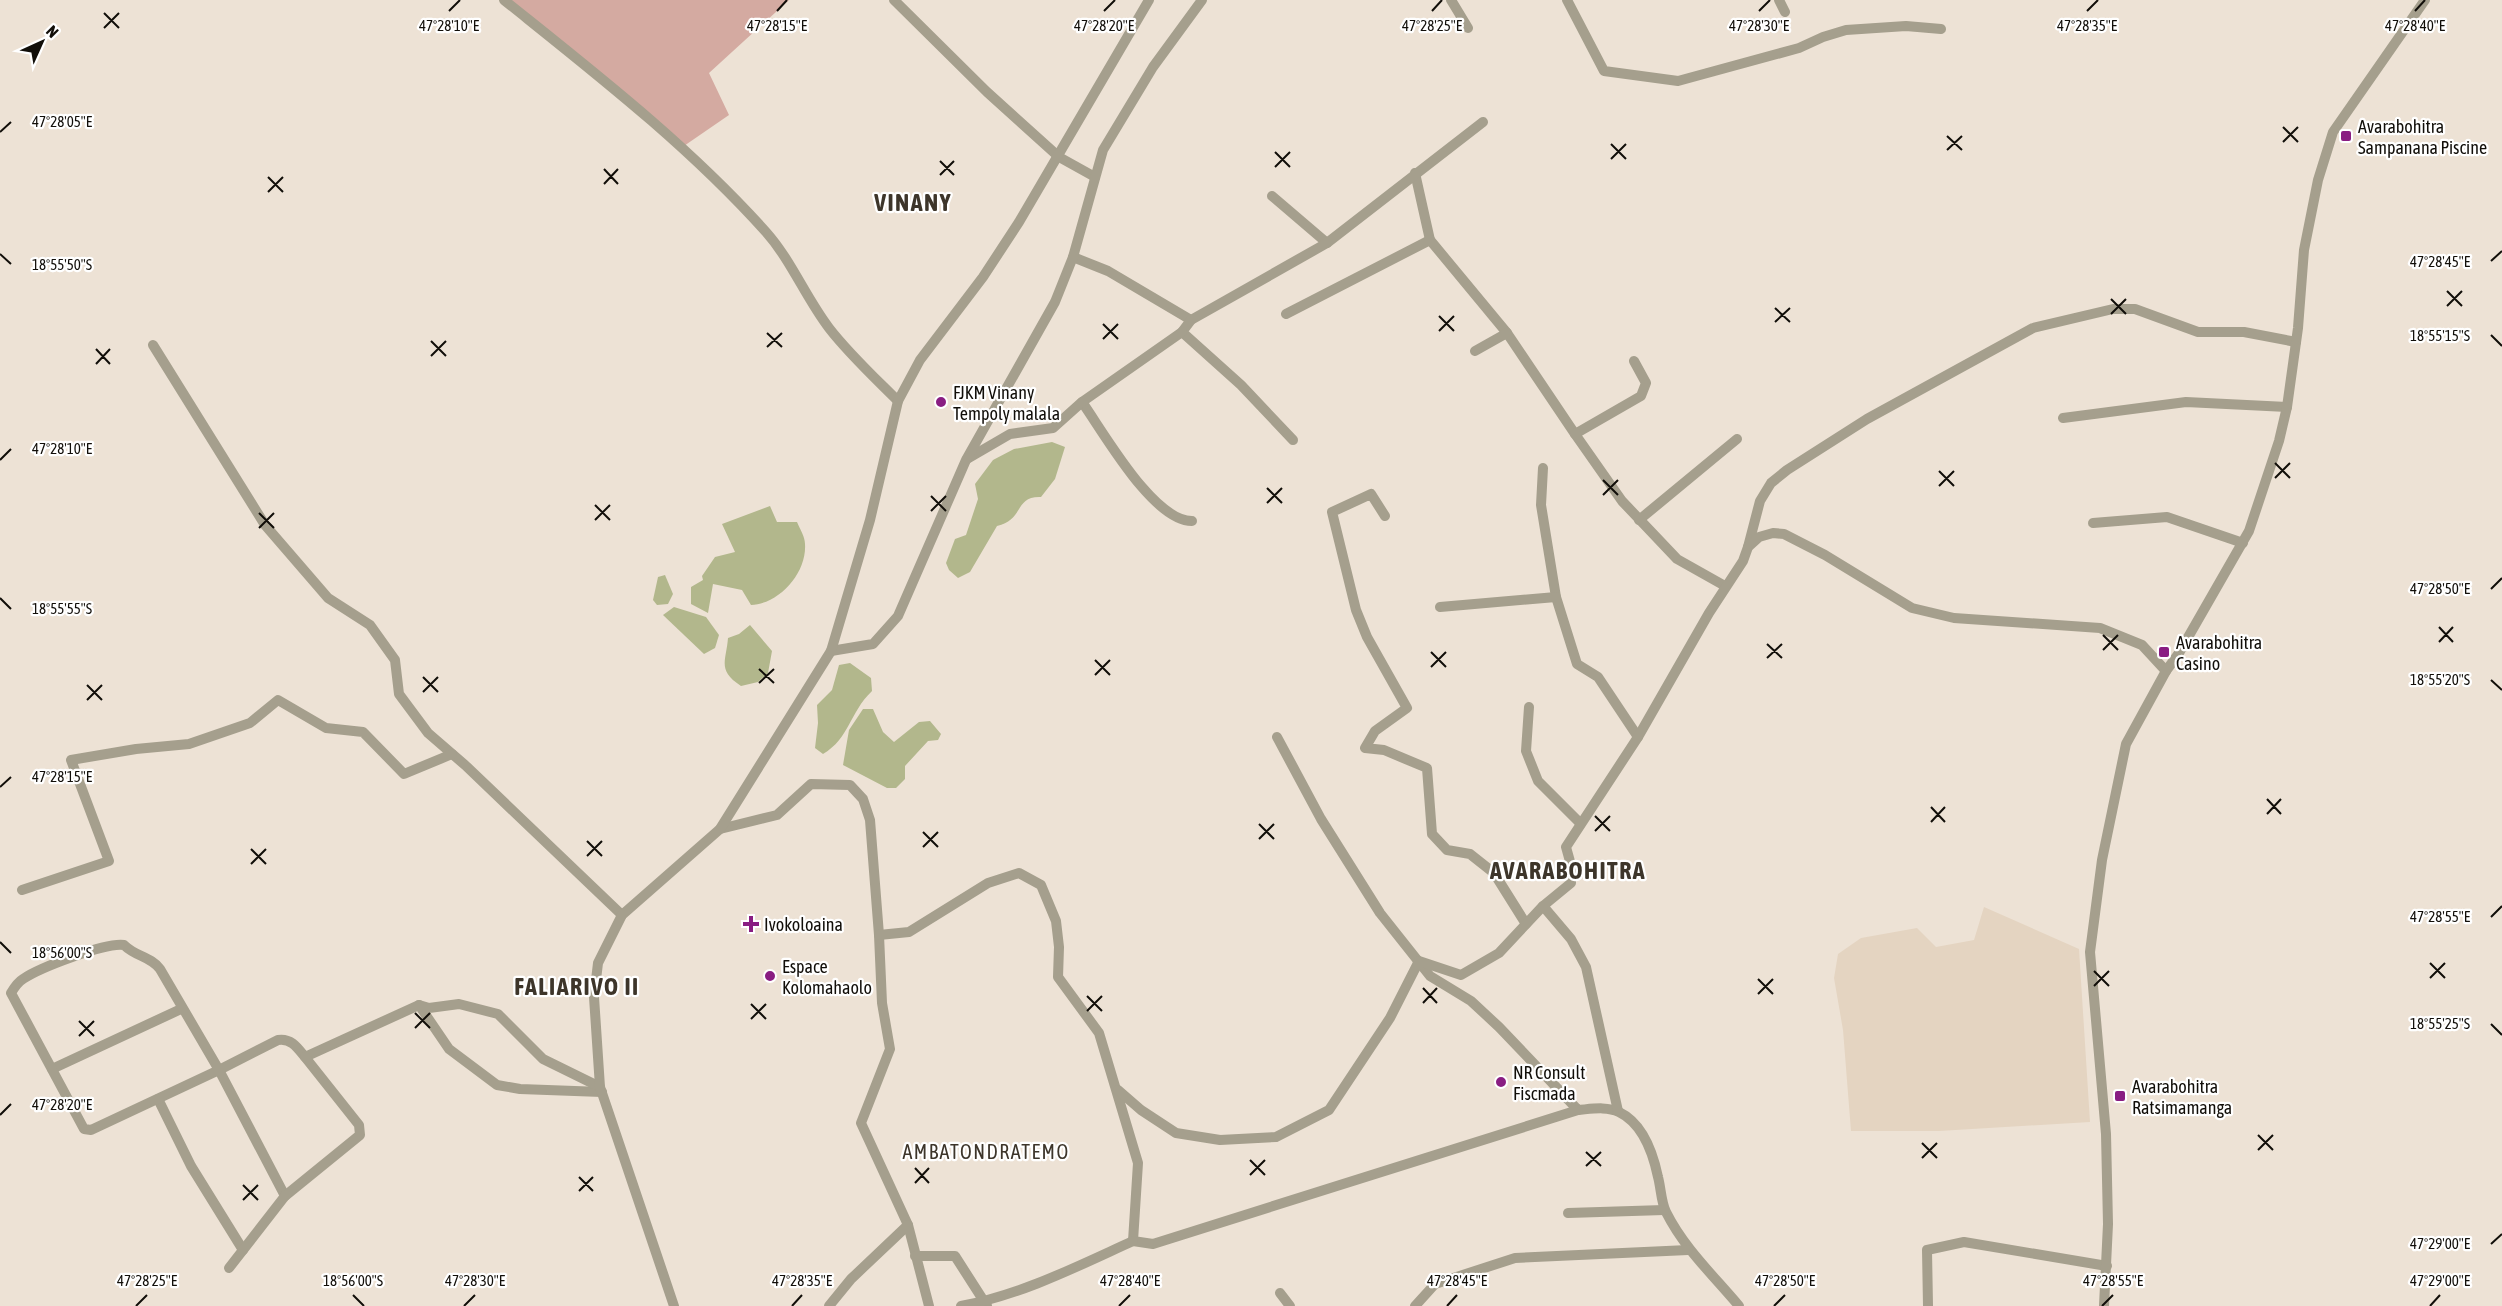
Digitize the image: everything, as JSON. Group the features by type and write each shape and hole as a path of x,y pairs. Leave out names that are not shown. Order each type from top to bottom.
{"street":[{"path":"504,0 619,92 746,211 768,235 829,328 897,401"},
{"path":"894,0 987,92 1059,157 1095,177"},
{"path":"674,1306 601,1089 594,997 598,963 622,915 720,829 831,651 870,520 897,401 920,360 983,277 1059,157 1149,0"},
{"path":"831,651 873,644 898,616 966,460 1055,302 1073,257 1103,150 1153,67 1202,0"},
{"path":"1451,0 1468,28"},
{"path":"1567,0 1604,71 1678,81 1800,48 1829,34 1846,30 1906,26 1941,29"},
{"path":"1779,0 1785,12"},
{"path":"2104,1306 2108,1224 2106,1134 2090,952 2102,860 2126,744 2166,671 2180,653 2249,531 2279,441 2287,407 2296,342 2304,250 2318,180 2332,132 2425,0"},
{"path":"966,460 1010,434 1053,428 1082,402 1182,332 1191,320 1327,243 1483,122"},
{"path":"1415,173 1430,240 1507,333 1622,501 1677,559 1725,586"},
{"path":"1272,196 1327,243"},
{"path":"1286,314 1430,240"},
{"path":"1073,257 1108,271 1191,320"},
{"path":"1419,961 1461,975 1499,953 1543,906 1571,883 1571,865 1566,847 1638,737 1725,586 1743,561 1760,501 1771,483 1779,476 1867,419 2033,328 2113,309 2135,309 2198,332 2244,332 2296,342"},
{"path":"1182,332 1242,385 1293,440"},
{"path":"1475,351 1507,333"},
{"path":"153,345 265,525 328,598 370,625 395,660 399,694 428,733 622,915"},
{"path":"1575,434 1641,396 1646,383 1634,361"},
{"path":"1082,402 1151,498 1175,518 1192,521"},
{"path":"2063,418 2186,402 2287,407"},
{"path":"1639,520 1737,439"},
{"path":"1542,468 1541,505 1556,597 1577,664 1598,677 1638,737"},
{"path":"1385,516 1371,494 1332,512 1356,610 1367,637 1407,708 1375,731 1365,748 1384,750 1427,768 1432,834 1447,850 1470,854 1494,873 1526,924"},
{"path":"2093,523 2167,517 2243,543"},
{"path":"1748,547 1759,537 1773,533 1784,534 1825,555 1912,608 1954,618 2100,628 2142,645 2166,671"},
{"path":"1440,607 1556,597"},
{"path":"22,890 110,861 71,760 136,749 189,744 250,723 278,700 326,728 363,732 404,774 452,754"},
{"path":"1529,707 1526,751 1538,781 1580,823"},
{"path":"1277,737 1322,819 1380,913 1431,976 1471,1001 1492,1020 1578,1110"},
{"path":"720,829 777,815 811,784 850,785 863,799 870,820 882,1003 890,1049 861,1123 908,1225 928,1306"},
{"path":"879,935 909,932 988,883 1019,873 1041,885 1056,921 1059,947 1058,977 1099,1033 1118,1090 1138,1163 1133,1241"},
{"path":"1543,906 1571,939 1586,967 1618,1111"},
{"path":"229,1268 285,1196 341,1152 360,1135 361,1129 306,1058 295,1045 286,1039 278,1040 219,1070 88,1131 84,1129 11,993 20,980 42,969 104,947 124,945 138,956 153,960 219,1070 285,1196"},
{"path":"1118,1090 1141,1110 1176,1133 1220,1140 1276,1137 1329,1110 1390,1018 1419,961"},
{"path":"306,1058 419,1005 429,1008 459,1004 498,1014 543,1059 601,1089"},
{"path":"419,1005 449,1049 497,1085 520,1089 601,1089"},
{"path":"52,1069 182,1009"},
{"path":"158,1099 191,1166 243,1250"},
{"path":"961,1306 986,1304 1052,1278 1133,1241 1153,1244 1578,1110 1602,1108 1618,1111 1629,1119 1644,1137 1658,1174 1664,1210 1688,1250 1706,1266 1739,1306"},
{"path":"1568,1213 1664,1210"},
{"path":"829,1306 851,1279 908,1225"},
{"path":"1928,1306 1927,1250 1964,1242 2107,1266"},
{"path":"1415,1306 1435,1284 1515,1258 1688,1250"},
{"path":"915,1256 955,1256 986,1304"},
{"path":"1280,1293 1290,1306"}],"shaded area":[{"path":"504,0 789,0 709,73 729,115 681,148"},
{"path":"1052,442 1065,447 1055,479 1041,497 1027,500 1012,518 997,526 970,572 958,578 949,570 946,563 955,539 966,535 978,499 975,484 993,460 1014,449"},
{"path":"770,506 777,522 797,522 804,539 801,566 789,585 772,599 751,605 742,590 713,584 708,613 691,604 691,587 703,580 702,576 715,557 735,552 722,524"},
{"path":"665,575 673,594 668,604 657,605 653,600 658,577"},
{"path":"674,607 706,617 719,635 715,648 704,654 663,615"},
{"path":"750,625 772,651 768,673 758,682 741,686 726,670 728,638 739,634"},
{"path":"850,663 871,678 872,691 864,699 839,740 823,754 815,748 818,723 817,705 832,690 839,665"},
{"path":"863,709 873,709 883,732 894,742 919,722 930,721 941,734 938,740 928,741 905,766 905,779 896,788 887,788 843,765 849,730"},
{"path":"1984,907 2079,949 2090,1122 1939,1131 1851,1131 1843,1030 1834,978 1838,954 1861,938 1917,928 1936,947 1974,940"}],"place":[{"name":"Avarabohitra Sampanana Piscine","path":"2346,136"},
{"name":"FJKM Vinany Tempoly malala","path":"941,402"},
{"name":"Avarabohitra Casino","path":"2164,652"},
{"name":"Ivokoloaina","path":"751,924"},
{"name":"Espace Kolomahaolo","path":"770,976"},
{"name":"NR Consult Fiscmada","path":"1501,1082"},
{"name":"Avarabohitra Ratsimamanga","path":"2120,1096"}],"district":[{"name":"VINANY","path":"913,202"},
{"name":"AVARABOHITRA","path":"1568,870"},
{"name":"FALIARIVO II","path":"577,986"},
{"name":"AMBATONDRATEMO","path":"986,1151"}]}
